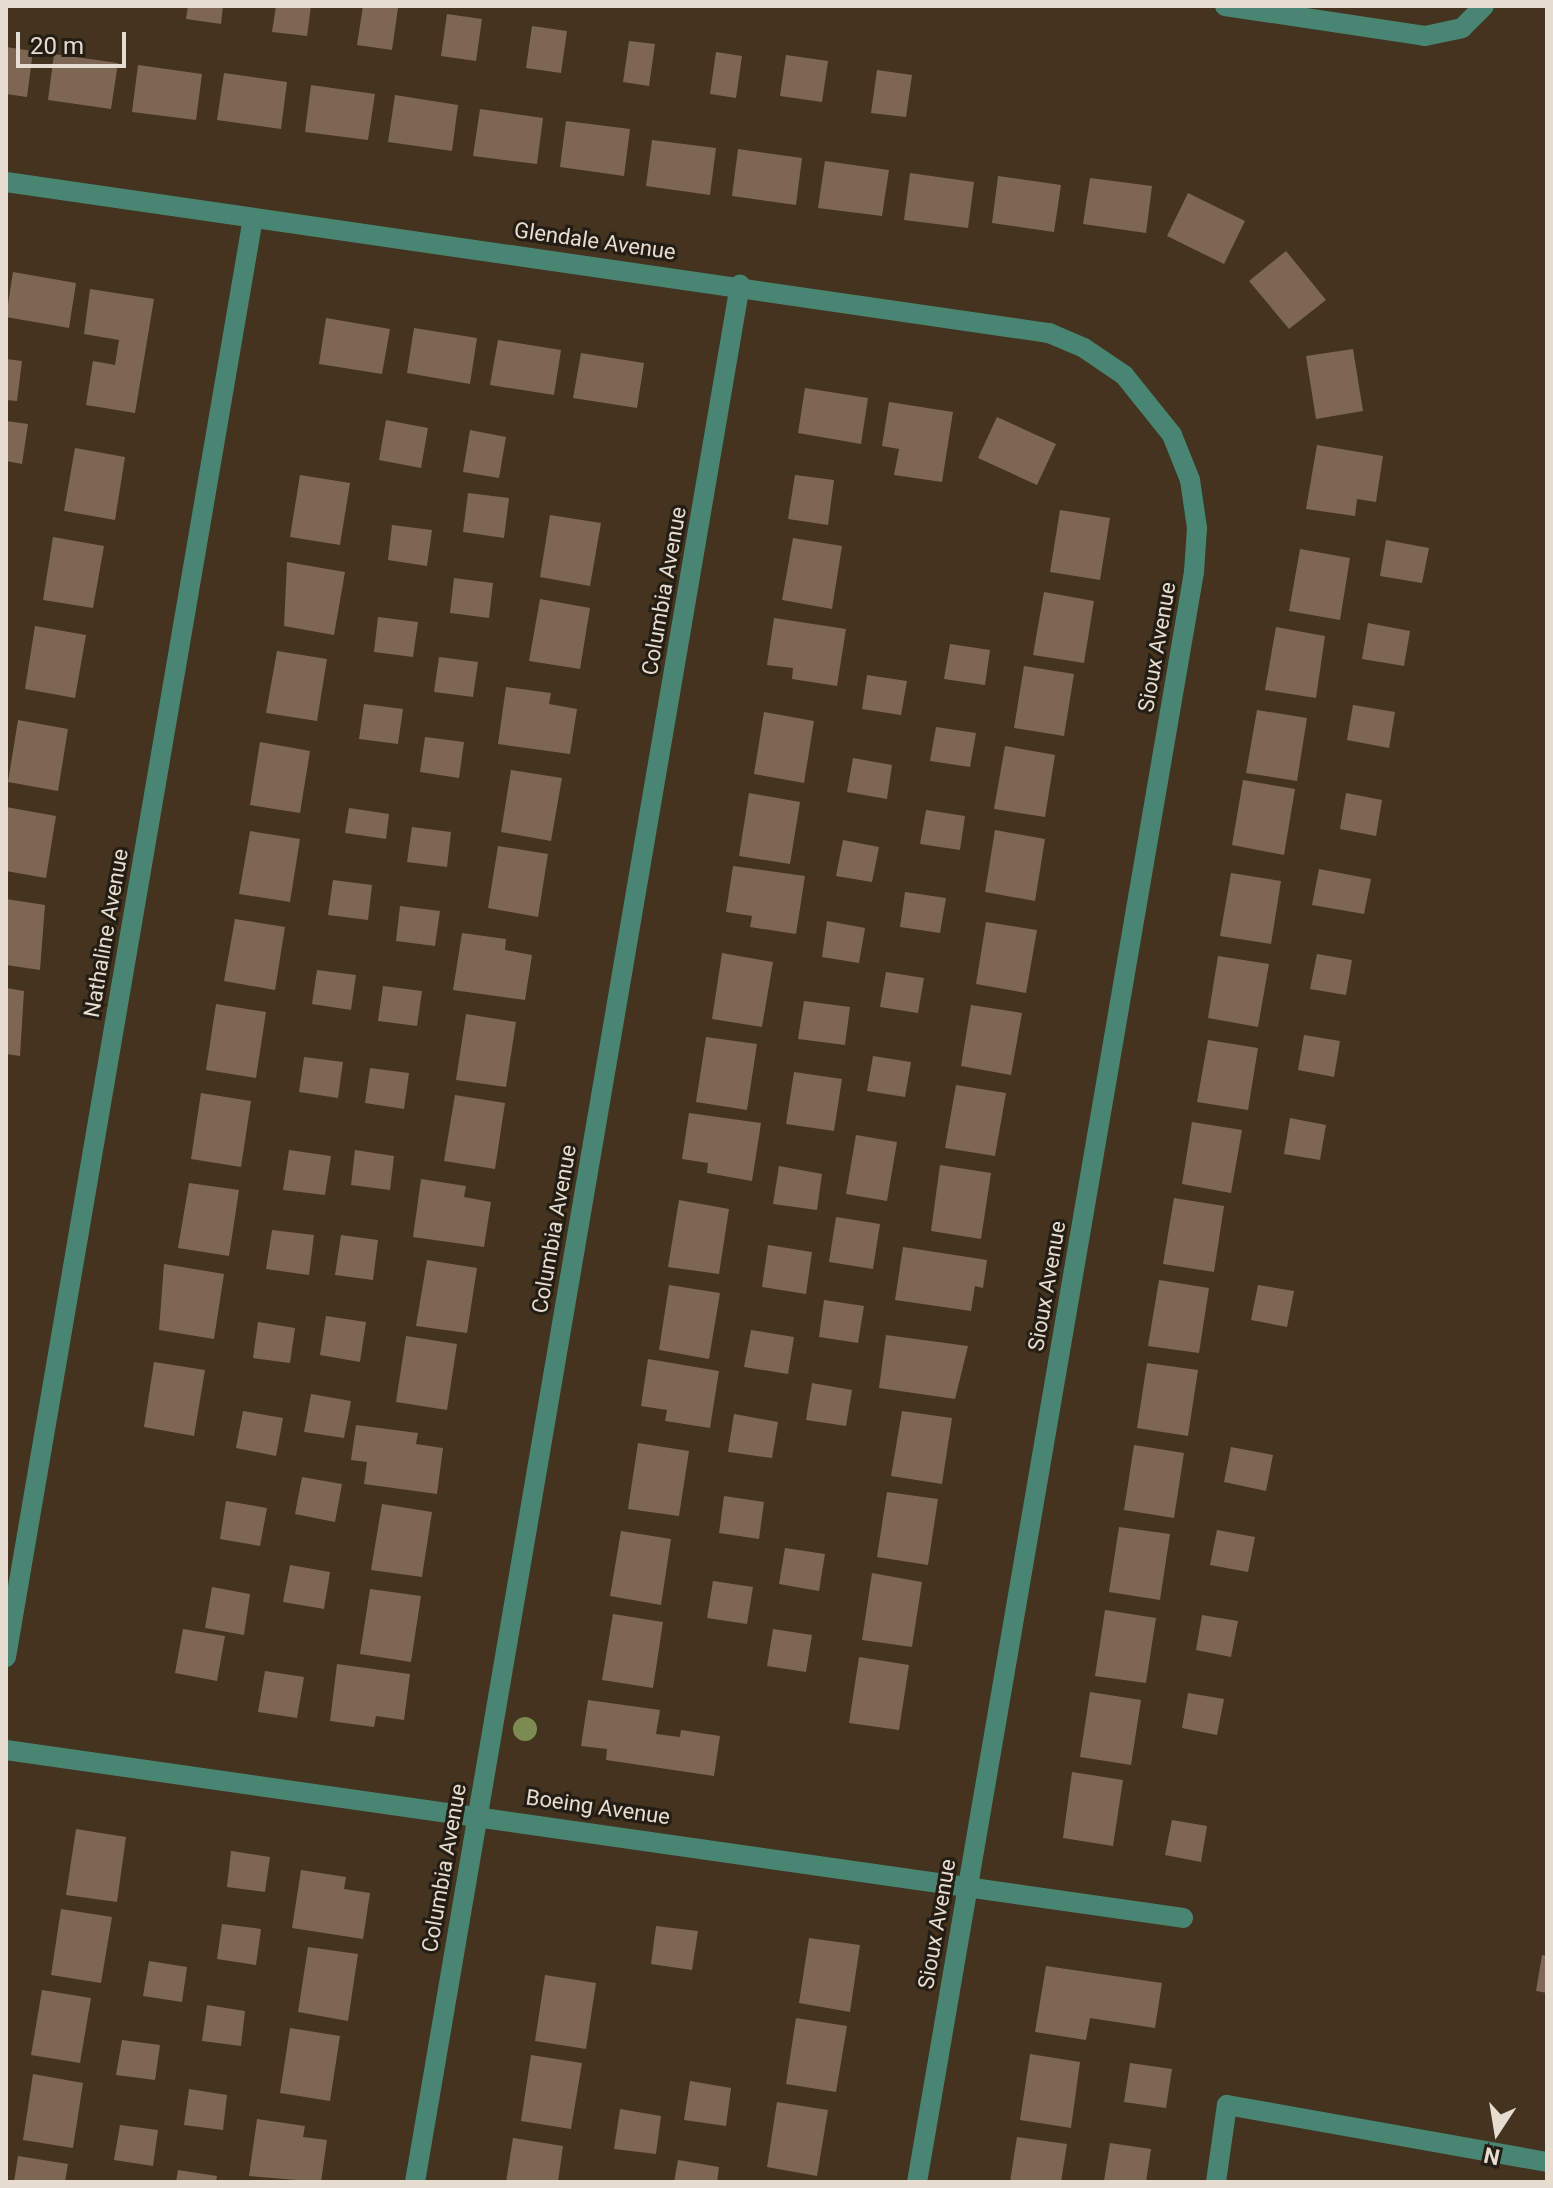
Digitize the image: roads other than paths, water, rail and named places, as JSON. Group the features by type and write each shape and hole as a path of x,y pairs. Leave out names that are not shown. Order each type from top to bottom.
{"street":[{"path":"1225,6 1425,36 1462,28 1484,6"},
{"name":"Glendale Avenue","path":"6,182 740,285 1049,333 1084,348 1124,375 1153,405"},
{"name":"Nathaline Avenue","path":"6,1657 253,218"},
{"name":"Columbia Avenue","path":"415,2182 740,285"},
{"name":"Sioux Avenue","path":"917,2182 1194,572 1197,528 1190,480 1153,405"},
{"name":"Boeing Avenue","path":"6,1750 477,1814 1183,1918"},
{"path":"1216,2182 1227,2105 1547,2162"}]}
